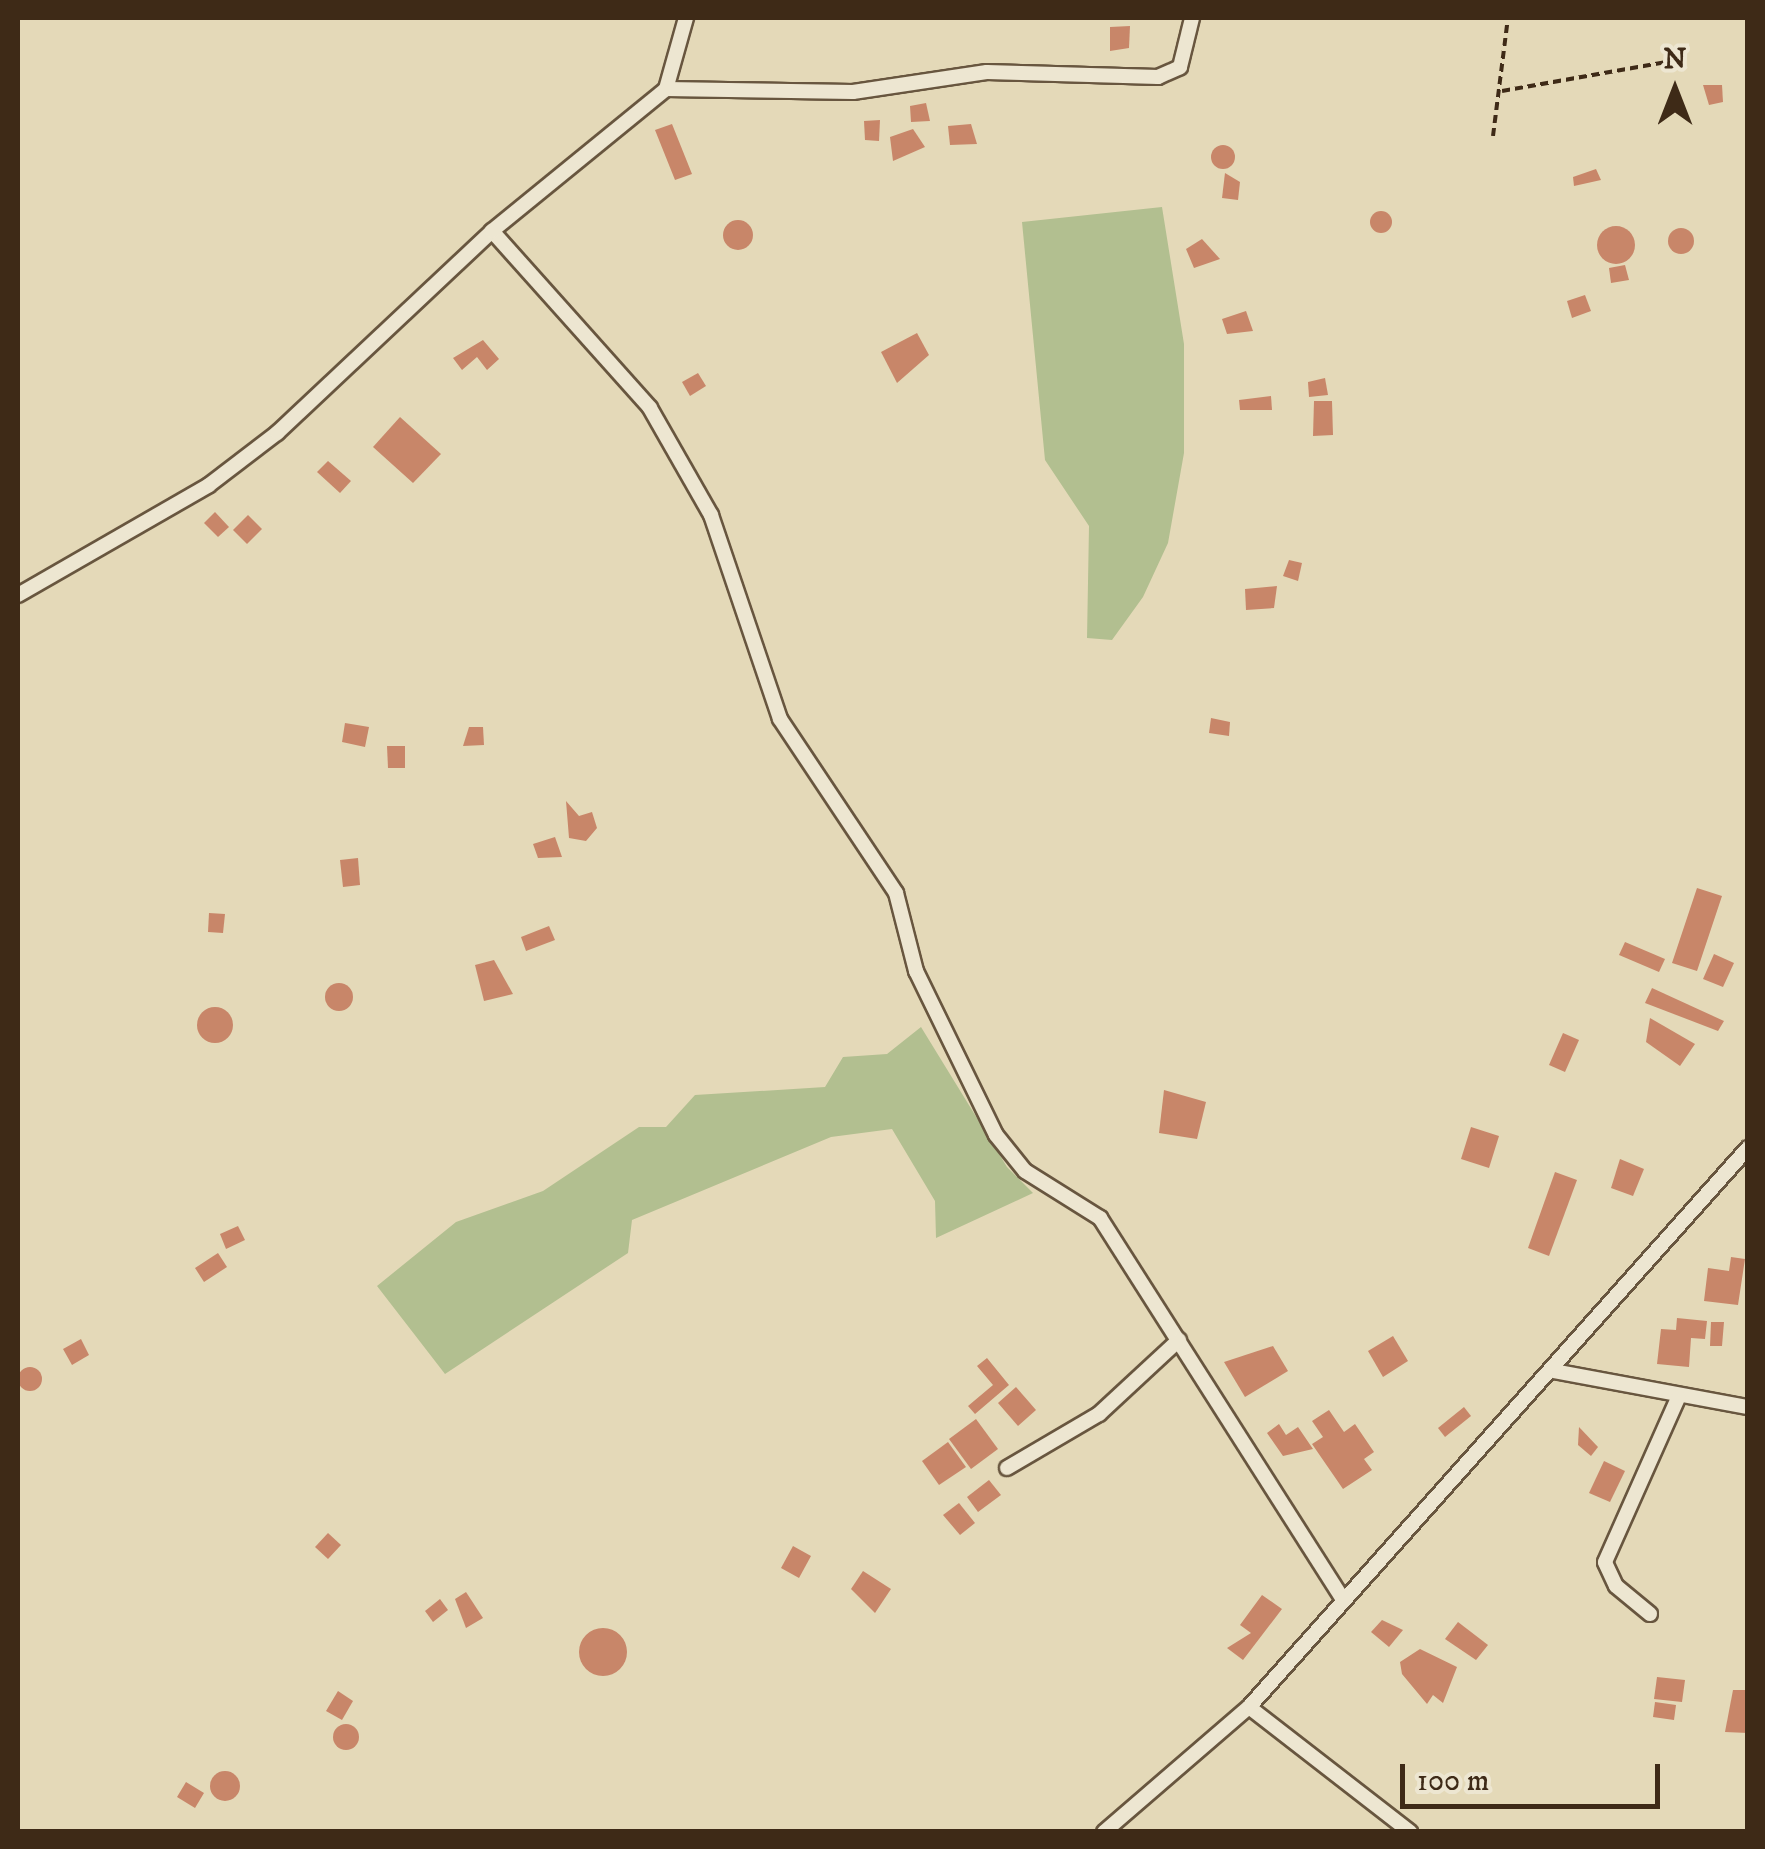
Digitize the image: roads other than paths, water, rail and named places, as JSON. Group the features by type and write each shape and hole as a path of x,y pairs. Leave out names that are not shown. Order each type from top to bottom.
{"street":[{"path":"18,595 236,464 492,230 666,89 686,18"},
{"path":"666,89 853,92 987,72 1158,77 1180,67 1192,18"},
{"path":"492,230 650,408 710,514 780,719 896,893 916,972 996,1135 1025,1171 1100,1218 1343,1599"},
{"path":"1104,1832 1250,1706 1748,1148"},
{"path":"1007,1468 1098,1414 1179,1340"},
{"path":"1552,1370 1678,1398 1748,1407"},
{"path":"1650,1614 1616,1586 1605,1562 1678,1398"},
{"path":"1250,1706 1410,1832"}]}
